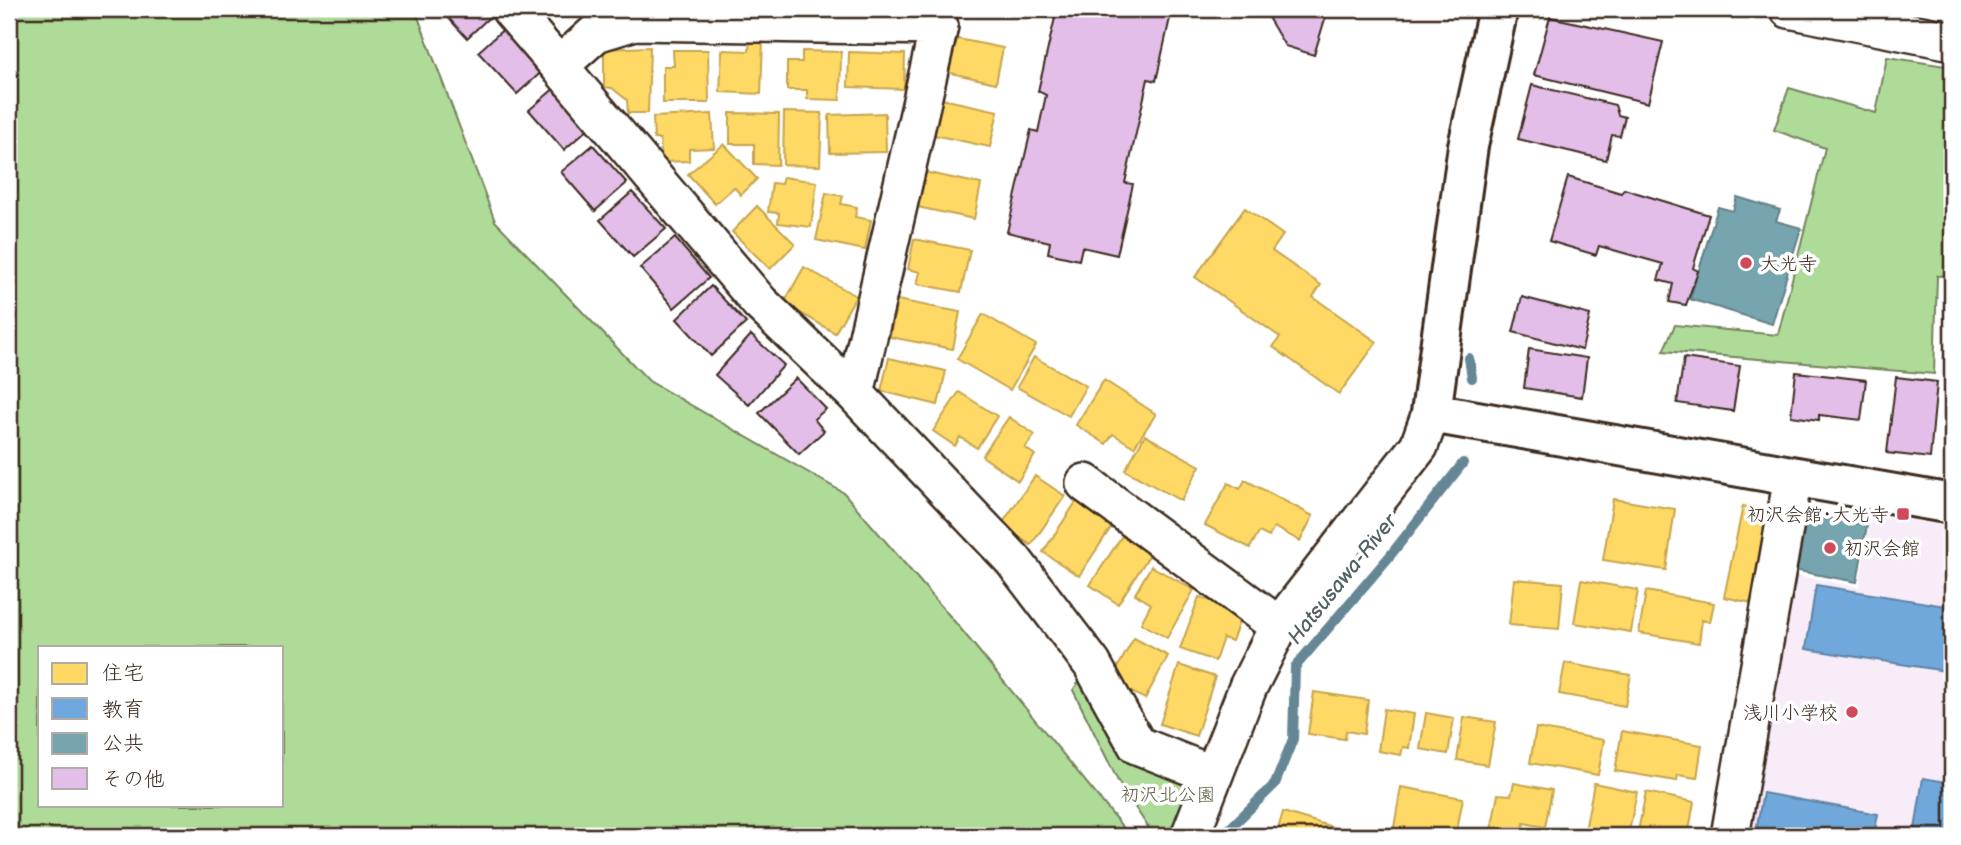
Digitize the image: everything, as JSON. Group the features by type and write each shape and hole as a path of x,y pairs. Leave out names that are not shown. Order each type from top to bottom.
{"street":[{"path":"510,9 760,303 855,394 1013,560 1092,664 1137,745 1213,775"},
{"path":"1190,836 1248,687 1279,625 1419,446 1431,413 1468,146 1497,9"},
{"path":"1789,9 1952,41"},
{"path":"559,65 596,33 635,21 939,26 855,394"},
{"path":"1431,413 1952,505"},
{"path":"1730,836 1793,477"},
{"path":"1085,483 1279,625"}],"shaded area":[{"name":"浅川小学校","path":"1871,514 1952,527 1952,836 1730,836 1778,572 1859,587"}],"green space":[{"path":"9,9 415,9 495,221 649,381 844,493 960,628 1130,836 721,836 718,832 684,836 9,836"},
{"path":"1887,57 1952,67 1952,275 1937,276 1934,374 1663,351 1675,325 1778,335 1825,148 1774,130 1789,88 1876,113"},
{"name":"初沢北公園","path":"1092,664 1137,745 1213,775 1190,836 1154,836 1119,783 1073,690"}],"building: 住宅":[{"path":"953,38 1003,48 996,83 946,72"},
{"path":"750,39 763,40 761,94 720,92 722,50 749,51"},
{"path":"650,47 648,113 628,113 627,100 612,88 604,87 604,49"},
{"path":"673,50 708,50 709,103 663,103 663,66 674,66"},
{"path":"802,51 841,52 840,100 807,99 807,90 787,90 787,62 802,62"},
{"path":"849,52 905,54 904,89 848,87"},
{"path":"942,99 998,111 990,147 934,135"},
{"path":"784,112 822,113 820,166 783,165"},
{"path":"730,113 779,114 778,165 754,164 754,144 730,144"},
{"path":"885,113 886,152 830,153 829,115"},
{"path":"712,114 714,148 689,149 689,161 662,162 660,139 654,139 653,117"},
{"path":"724,144 757,179 741,195 734,187 715,204 688,174"},
{"path":"924,172 981,184 974,219 917,207"},
{"path":"783,177 817,182 811,227 778,223 779,213 768,212 772,183 781,184"},
{"path":"826,193 843,196 841,204 857,207 855,217 871,220 865,250 816,240"},
{"path":"757,206 795,244 770,269 732,232"},
{"path":"1245,208 1283,235 1272,251 1321,285 1313,297 1377,342 1339,394 1273,347 1280,337 1195,277"},
{"path":"914,239 970,250 961,292 917,284 920,272 908,269"},
{"path":"804,267 856,296 835,333 784,303"},
{"path":"897,300 960,312 953,349 890,337"},
{"path":"983,314 1036,345 1010,390 957,359"},
{"path":"1034,357 1086,386 1069,416 1017,387"},
{"path":"889,358 946,371 938,405 881,391"},
{"path":"1104,380 1156,414 1134,447 1113,434 1106,444 1076,425"},
{"path":"959,392 997,416 977,448 960,437 955,446 933,431"},
{"path":"1009,417 1035,435 1025,448 1035,455 1018,481 982,456"},
{"path":"1145,435 1200,466 1181,501 1125,470"},
{"path":"1035,476 1065,496 1031,545 1001,525"},
{"path":"1245,480 1313,516 1300,541 1274,527 1269,537 1259,532 1250,548 1205,525 1228,483 1240,489"},
{"path":"1078,499 1114,523 1079,576 1043,552"},
{"path":"1613,499 1675,509 1666,570 1603,560"},
{"path":"1743,506 1771,512 1752,603 1724,597"},
{"path":"1122,536 1150,554 1118,604 1090,585"},
{"path":"1151,566 1194,590 1167,638 1141,623 1151,604 1135,594"},
{"path":"1514,579 1563,583 1559,629 1509,625"},
{"path":"1581,580 1638,590 1631,632 1574,623"},
{"path":"1646,591 1714,603 1710,622 1702,620 1699,643 1639,633"},
{"path":"1199,597 1229,607 1228,612 1241,616 1232,641 1223,638 1215,661 1180,649"},
{"path":"1134,638 1168,656 1145,699 1110,681"},
{"path":"1565,663 1631,675 1625,706 1559,694"},
{"path":"1179,665 1215,677 1196,736 1160,724"},
{"path":"1314,692 1368,700 1364,734 1346,731 1345,739 1308,734"},
{"path":"1384,709 1414,714 1409,748 1403,747 1401,755 1378,751"},
{"path":"1426,713 1454,718 1448,754 1420,749"},
{"path":"1464,717 1496,722 1488,765 1457,760"},
{"path":"1536,728 1604,740 1598,775 1530,763"},
{"path":"1622,731 1702,745 1697,778 1678,775 1677,781 1615,771"},
{"path":"1514,783 1552,790 1545,827 1524,823 1522,836 1490,836 1498,794 1511,795"},
{"path":"1594,783 1637,792 1628,836 1584,836"},
{"path":"1401,787 1463,798 1456,836 1410,836 1393,833"},
{"path":"1646,792 1694,802 1688,836 1637,836"},
{"path":"1283,812 1352,833 1351,836 1276,836"}],"building: 教育":[{"path":"1816,585 1952,607 1952,672 1806,649"},
{"path":"1923,778 1952,783 1952,836 1914,836"},
{"path":"1763,793 1878,814 1874,836 1755,836"}],"building: 公共":[{"name":"大光寺","path":"1737,197 1780,210 1776,221 1801,228 1772,324 1690,299 1718,207 1733,211"},
{"name":"初沢会館","path":"1802,514 1867,525 1857,582 1793,570"}],"building: その他":[{"path":"440,9 496,9 497,10 467,38"},
{"path":"1057,9 1172,9 1156,81 1148,79 1125,183 1133,184 1117,255 1082,247 1079,260 1048,253 1050,242 1007,232 1031,130 1038,132 1046,95 1038,91"},
{"path":"1263,9 1328,9 1314,55 1285,46"},
{"path":"1550,17 1663,42 1648,103 1534,75"},
{"path":"507,26 546,68 517,94 478,52"},
{"path":"1532,85 1615,105 1618,115 1625,117 1620,136 1612,135 1606,160 1518,139"},
{"path":"556,87 590,127 564,150 529,110"},
{"path":"593,145 627,183 595,211 561,172"},
{"path":"1568,177 1621,193 1624,189 1709,215 1693,268 1698,271 1686,305 1669,302 1673,284 1658,280 1663,264 1599,246 1596,255 1549,241"},
{"path":"632,192 666,229 633,257 600,220"},
{"path":"675,238 709,278 674,308 640,268"},
{"path":"711,286 746,323 711,356 677,319"},
{"path":"1522,297 1590,315 1582,350 1513,332"},
{"path":"751,335 784,365 749,405 715,375"},
{"path":"1529,349 1587,358 1582,397 1524,388"},
{"path":"1684,358 1740,366 1733,411 1677,403"},
{"path":"1796,372 1866,380 1861,420 1819,415 1819,420 1791,416"},
{"path":"1896,377 1937,382 1930,458 1887,453"},
{"path":"796,378 826,409 814,419 824,431 799,454 759,413"}],"waterway":[{"name":"Hatsusawa-River","path":"1469,358 1472,378"},
{"name":"Hatsusawa-River","path":"1222,836 1275,784 1293,739 1295,667 1389,557 1463,463"}],"place":[{"name":"大光寺","path":"1746,263"},
{"name":"初沢会館･大光寺","path":"1903,514"},
{"name":"初沢会館","path":"1830,548"},
{"name":"浅川小学校","path":"1852,712"}]}
